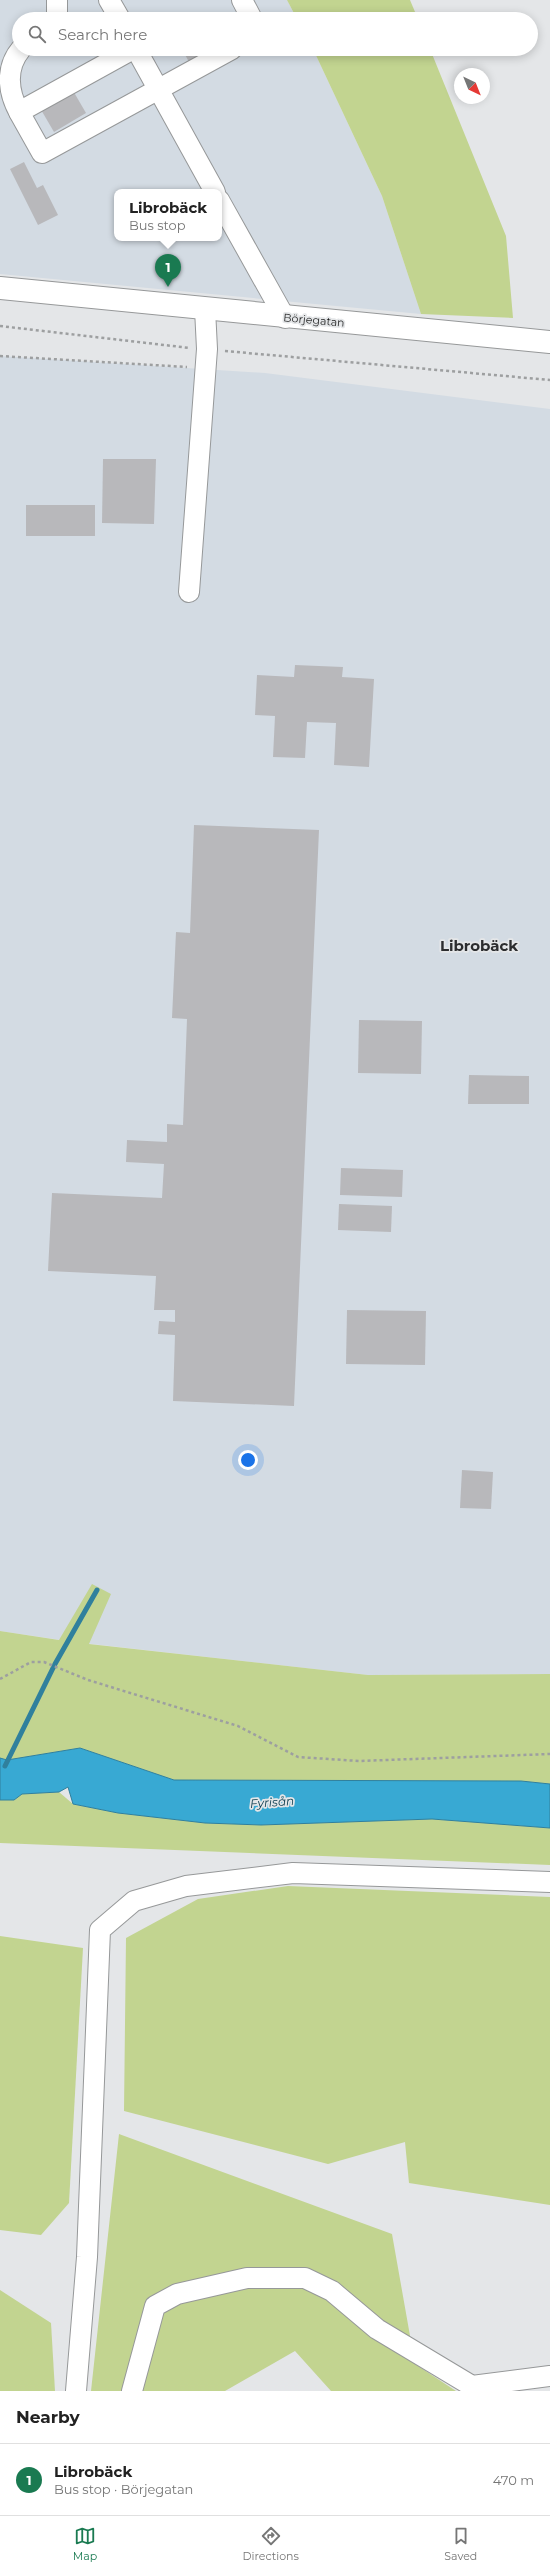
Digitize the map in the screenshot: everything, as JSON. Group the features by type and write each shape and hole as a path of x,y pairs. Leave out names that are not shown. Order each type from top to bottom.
{"main road":[{"name":"Börjegatan","path":"0,288 285,318 550,342"},
{"name":"Börjegatan","path":"0,296 79,296"}],"lane":[{"path":"56,0 58,12"},
{"path":"109,0 116,12"},
{"path":"242,0 248,12"},
{"path":"16,56 9,76 10,88 19,112 42,153 219,56"},
{"path":"19,112 120,56"},
{"path":"140,56 213,189"},
{"path":"222,205 285,318"},
{"path":"189,592 206,359 205,309"},
{"path":"76,2391 87,2257 100,1930 134,1901 186,1886 293,1873 550,1882"},
{"path":"132,2391 156,2306 177,2294 247,2278 305,2278 332,2291 377,2329 472,2386 550,2376"}],"path":[{"path":"0,326 206,359"},
{"path":"0,356 206,359 550,380"},
{"path":"0,1679 31,1662 44,1662 88,1680 238,1726 298,1757 359,1761 550,1754"}],"shaded area":[{"path":"0,0 287,0 293,12 12,12 12,56 316,56 382,196 421,314 0,274"},
{"name":"Librobäck","path":"0,356 265,373 550,409 550,1674 368,1675 74,1642 0,1631"}],"green space":[{"path":"287,0 410,0 415,12 293,12"},
{"path":"316,56 433,56 506,236 513,318 421,314 382,196"},
{"path":"92,1584 111,1594 89,1644 368,1675 550,1674 550,1784 521,1781 174,1780 80,1748 7,1760 0,1758 0,1631 59,1640"},
{"path":"59,1792 73,1804 118,1813 205,1823 261,1825 432,1819 550,1828 550,1865 0,1843 0,1800 14,1800 22,1794"},
{"path":"288,1886 550,1897 550,2205 409,2183 405,2142 328,2164 124,2111 126,1938 198,1899"},
{"path":"0,1936 83,1948 69,2203 41,2235 0,2230"},
{"path":"119,2134 392,2234 415,2364 456,2391 331,2391 295,2351 225,2391 91,2391"},
{"path":"0,2290 51,2323 55,2391 0,2391"}],"water":[{"name":"Fyrisån","path":"80,1748 174,1780 521,1781 550,1784 550,1828 432,1819 261,1825 205,1823 118,1813 73,1804 68,1787 59,1792 22,1794 14,1800 0,1800 0,1758 7,1760"}],"building":[{"path":"186,56 199,56 189,62"},
{"path":"72,89 86,113 54,132 40,108"},
{"path":"24,162 37,188 43,185 58,215 38,225 10,169"},
{"path":"103,459 156,459 154,524 102,523"},
{"path":"26,505 95,505 95,536 26,536"},
{"path":"295,665 343,667 342,677 374,679 369,767 334,765 336,723 307,722 305,758 273,757 275,716 255,715 257,675 294,677"},
{"path":"194,825 319,830 294,1406 173,1401 175,1335 158,1334 159,1321 175,1322 175,1310 154,1310 156,1276 48,1271 52,1193 162,1198 164,1164 126,1162 127,1140 167,1142 167,1124 183,1125 187,1019 172,1018 176,932 190,933"},
{"path":"359,1020 422,1021 421,1074 358,1073"},
{"path":"469,1075 529,1076 529,1104 468,1104"},
{"path":"341,1168 403,1170 402,1197 340,1195"},
{"path":"339,1204 392,1206 391,1232 338,1230"},
{"path":"347,1310 426,1311 425,1365 346,1364"},
{"path":"462,1470 493,1472 491,1509 460,1508"}],"waterway":[{"path":"5,1766 55,1664 97,1590"}],"place":[{"name":"Librobäck","path":"168,287"}],"district":[{"name":"Librobäck","path":"479,945"}]}
